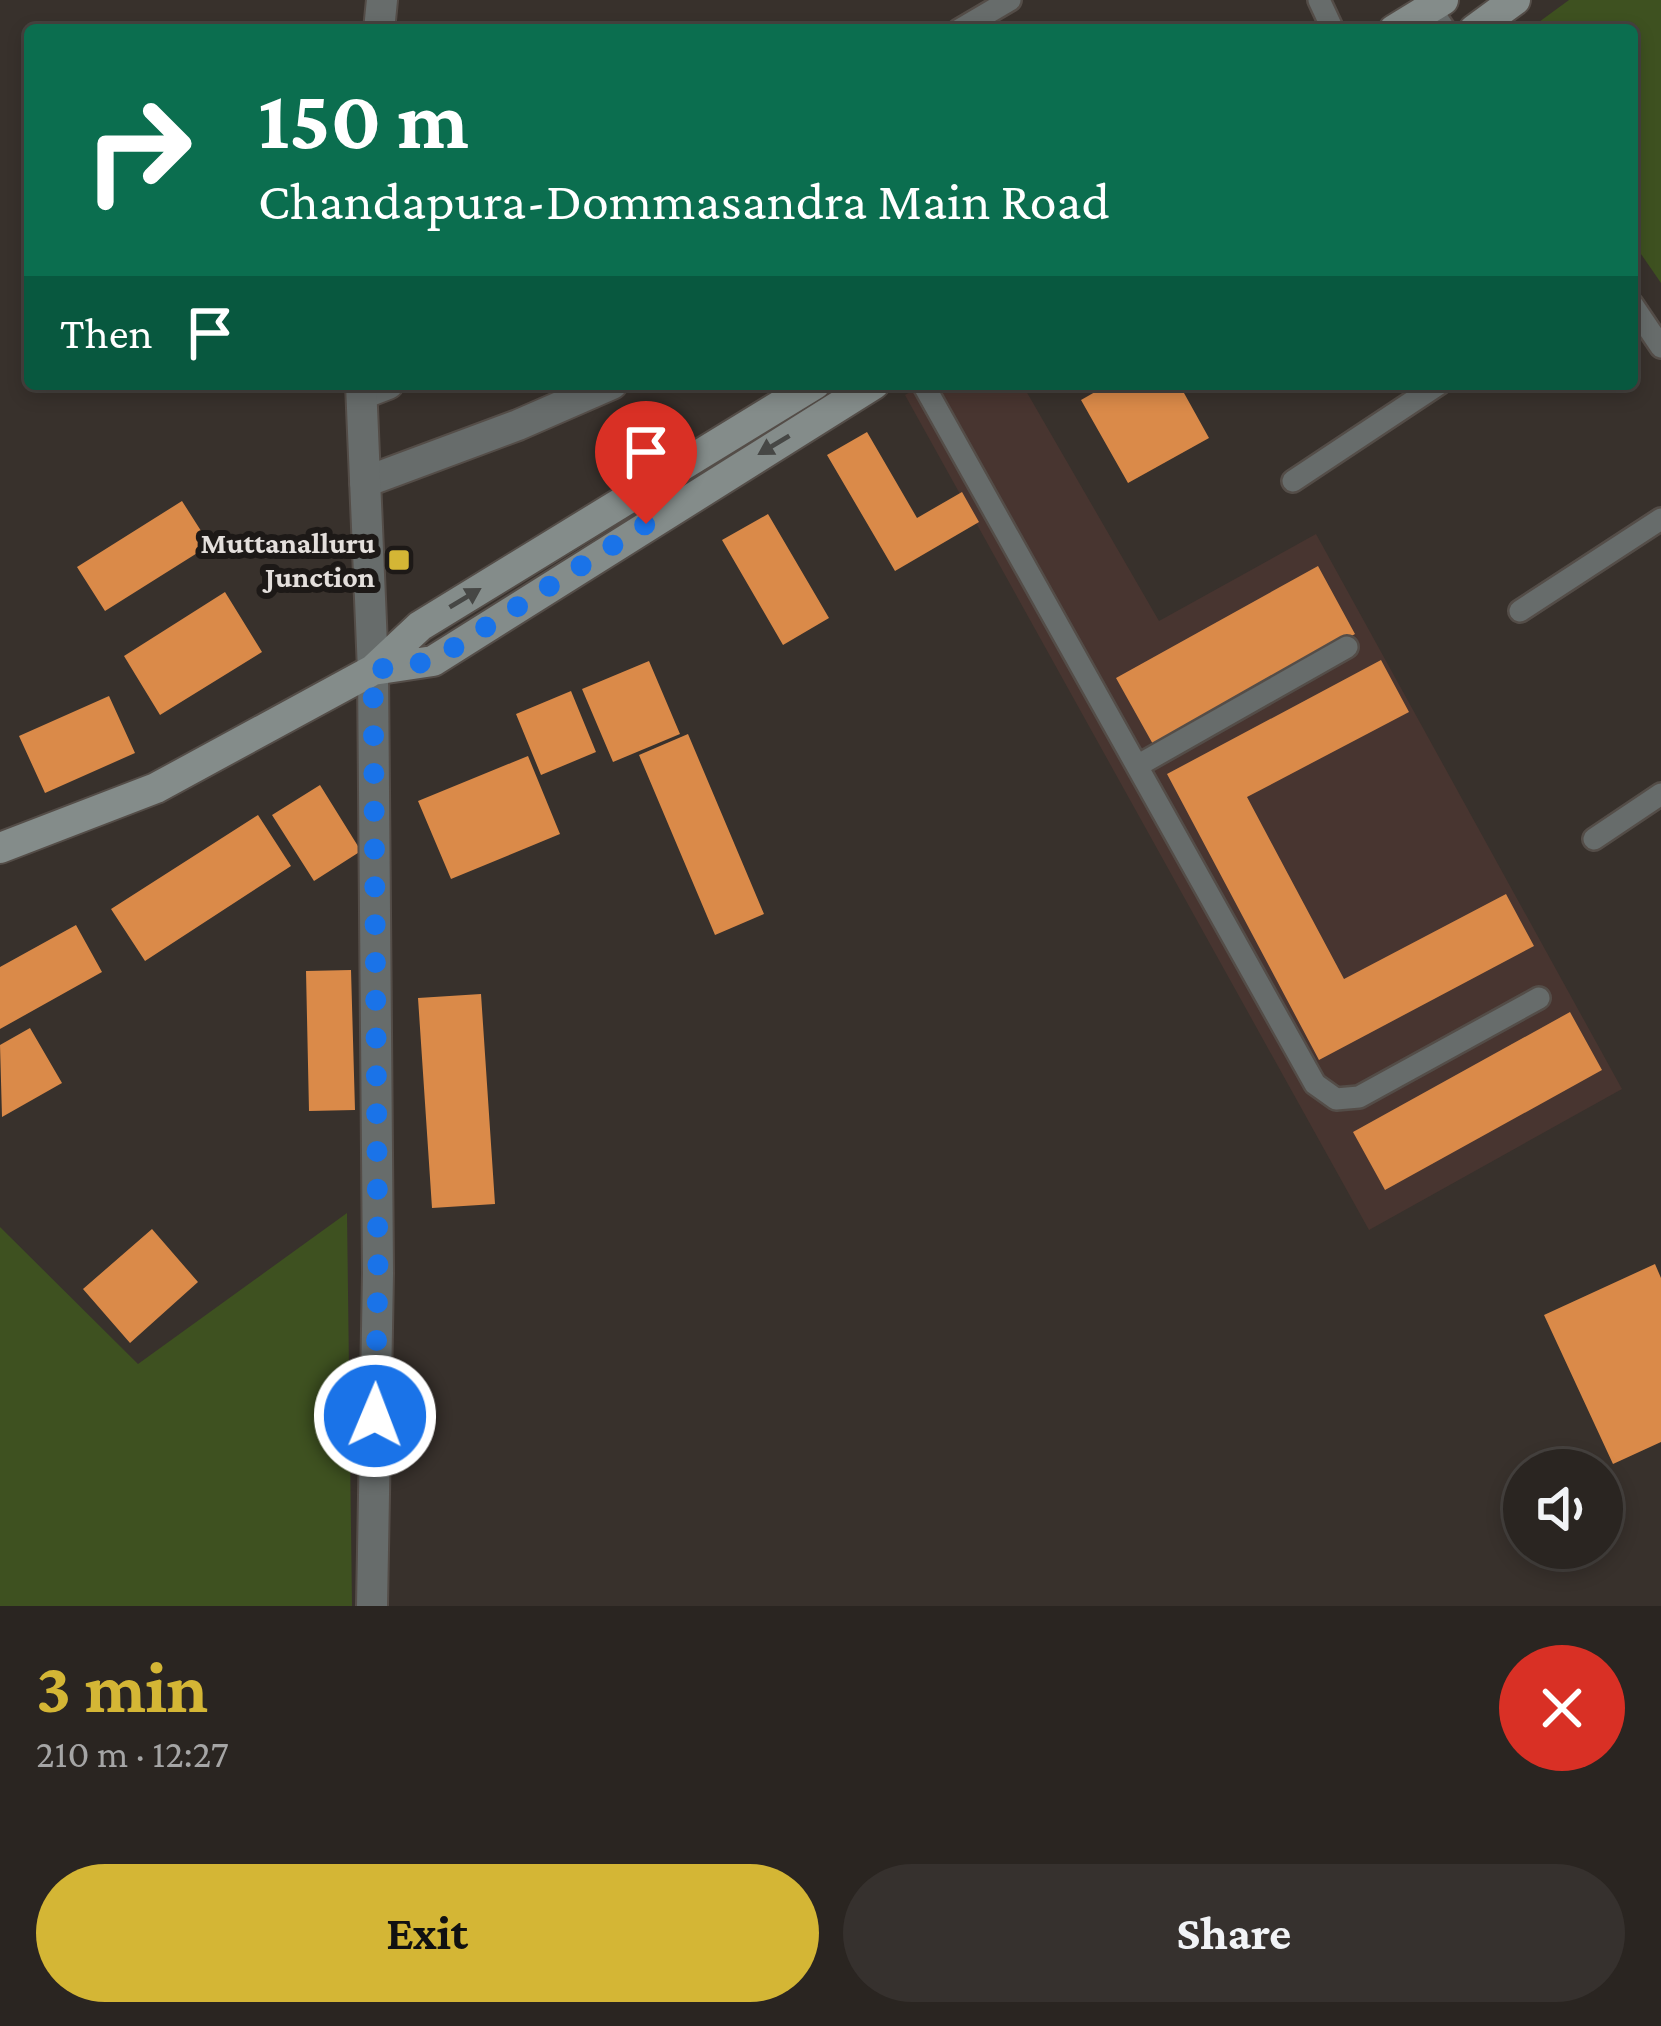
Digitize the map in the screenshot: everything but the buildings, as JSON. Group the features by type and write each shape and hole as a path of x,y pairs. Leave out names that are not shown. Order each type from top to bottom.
{"main road":[{"path":"1482,24 1515,0"},
{"path":"1410,24 1439,13"},
{"path":"0,848 156,788 373,670 420,626 805,390"},
{"path":"373,670 433,661 864,390"}],"street":[{"path":"370,390 365,482 373,670 378,1273 372,1606"},
{"path":"365,482 598,390"}],"lane":[{"path":"969,24 1010,0"},
{"path":"1638,313 1661,346"},
{"path":"926,390 1315,1084 1336,1099 1359,1097 1539,998"},
{"path":"1293,481 1430,390"},
{"path":"1520,611 1661,519"},
{"path":"1137,766 1347,647"},
{"path":"1594,839 1661,794"}],"shaded area":[{"path":"914,390 1025,390 1159,621 1316,534 1622,1089 1369,1230 905,395"}],"green space":[{"path":"1569,0 1661,0 1661,283 1638,250 1638,24 1536,24"},
{"path":"347,1213 352,1606 0,1606 0,1227 138,1364"}],"place":[{"name":"Muttanalluru Junction","path":"399,560"}],"route":[{"path":"375,1416 373,670 433,661 646,524"}]}
